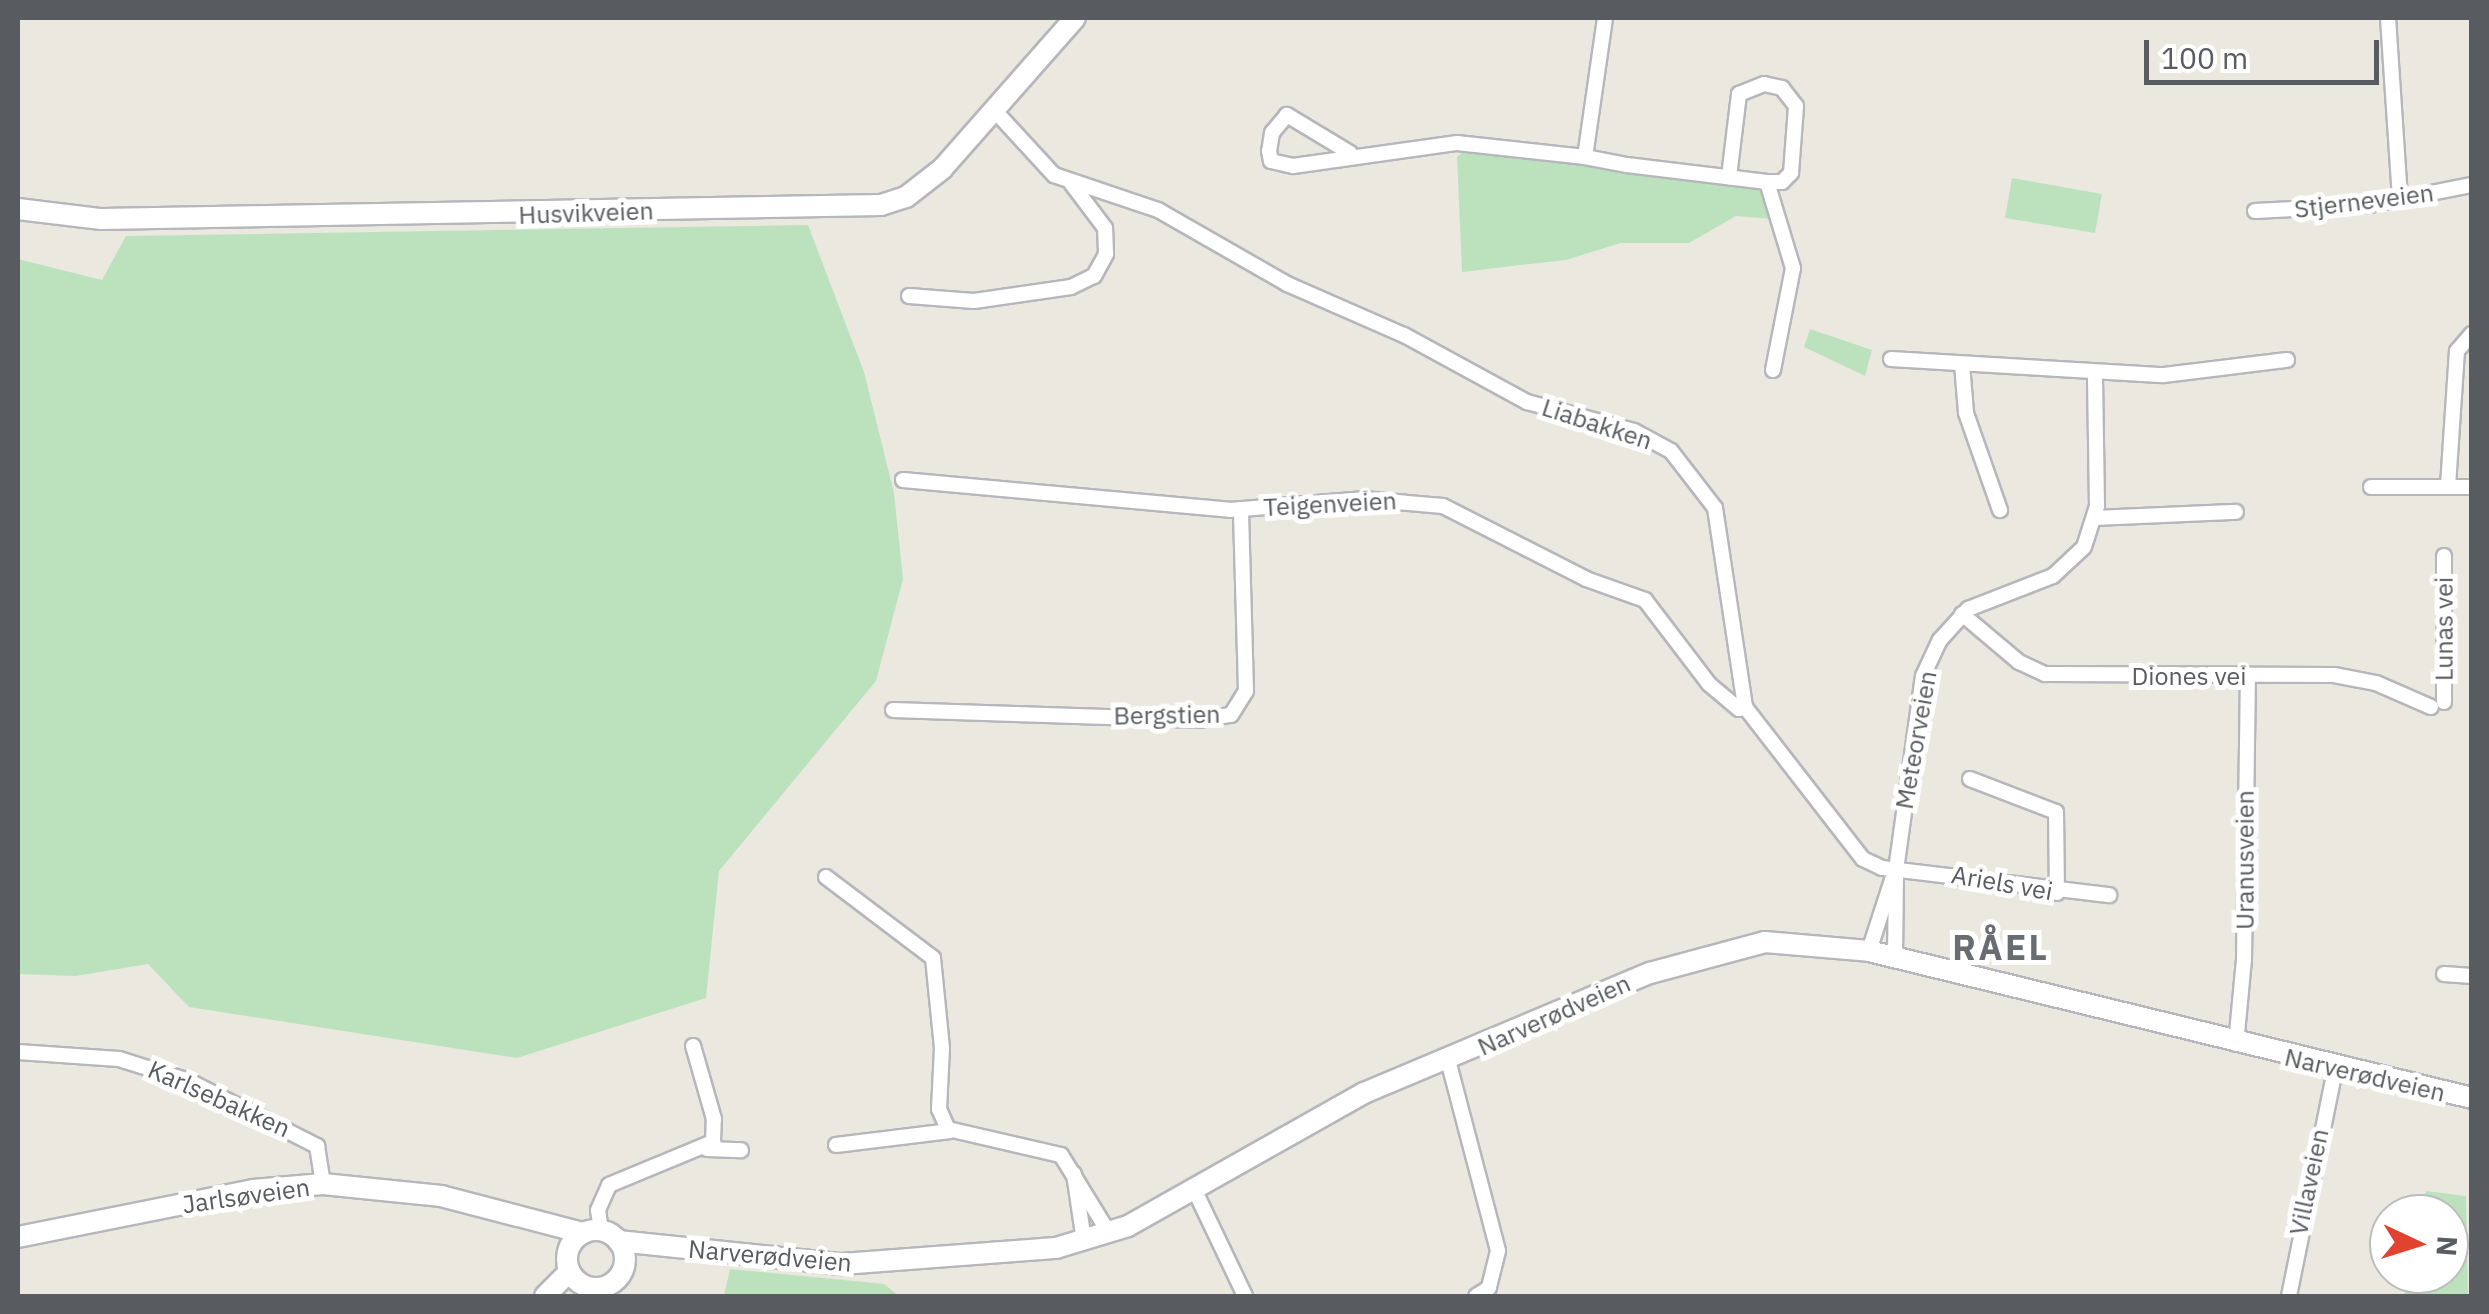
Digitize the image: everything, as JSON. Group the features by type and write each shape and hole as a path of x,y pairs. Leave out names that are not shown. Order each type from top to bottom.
{"main road":[{"name":"Husvikveien","path":"18,209 100,219 881,205 929,182 996,112 1075,18"},
{"name":"Narverødveien","path":"601,1235 661,1246 876,1263 1033,1252 1084,1240 1109,1233 1195,1191 1324,1110 1650,973 1728,948 1791,941 1869,951 2335,1069 2472,1098"},
{"name":"Jarlsøveien","path":"18,1238 253,1190 323,1184 441,1196 533,1224 601,1235"},
{"name":"Jarlsøveien","path":"533,1224 568,1264"},
{"path":"545,1296 568,1264 601,1235 623,1268"},
{"name":"Narverødveien","path":"568,1264 577,1292 612,1283 623,1268 661,1246"}],"street":[{"path":"1584,157 1605,18"},
{"path":"2388,18 2400,200"},
{"path":"1350,153 1287,115 1272,133 1269,151 1271,161 1293,166 1350,153 1457,143 1767,182 1782,182 1790,173 1796,106 1782,88 1764,84 1737,98 1729,177"},
{"name":"Liabakken","path":"996,112 1035,161 1070,182 1158,210 1287,284 1404,335 1528,402 1634,431 1671,451 1715,508 1745,707 1856,853 1896,870"},
{"name":"Liabakken","path":"909,296 974,301 1072,287 1094,276 1106,254 1104,228 1070,182"},
{"path":"1767,182 1793,268 1773,370"},
{"name":"Stjerneveien","path":"2255,211 2400,200 2472,185"},
{"path":"2448,486 2456,351 2472,334"},
{"path":"1891,360 2194,374 2286,360"},
{"path":"1962,364 1970,428 2000,510"},
{"path":"1962,614 2064,569 2084,547 2096,518 2095,372"},
{"name":"Teigenveien","path":"903,480 1241,509 1380,499 1444,506 1592,582 1652,605 1695,668 1739,709 1745,707"},
{"path":"2371,487 2472,487"},
{"name":"Bergstien","path":"892,710 1198,720 1231,715 1246,691 1241,509"},
{"path":"2096,518 2236,512"},
{"name":"Lunas vei","path":"2438,704 2444,556"},
{"name":"Diones vei","path":"1962,614 2018,662 2044,674 2367,680 2438,704"},
{"name":"Meteorveien","path":"1896,870 1923,676 1962,614"},
{"name":"Uranusveien","path":"2236,1044 2244,959 2248,676"},
{"path":"1970,779 2056,812 2057,893"},
{"path":"1869,951 1896,870"},
{"path":"1895,957 1896,870"},
{"name":"Ariels vei","path":"1896,870 2057,893 2109,895"},
{"path":"826,876 933,958 942,1048 939,1109 950,1131"},
{"path":"2444,974 2472,976"},
{"path":"693,1046 714,1120 707,1149"},
{"name":"Karlsebakken","path":"18,1052 119,1059 189,1081 304,1136 322,1155 323,1184"},
{"path":"1448,1060 1498,1251 1489,1288 1476,1296"},
{"name":"Villaveien","path":"2289,1296 2335,1069"},
{"path":"836,1145 950,1131 1042,1146 1073,1168 1109,1233"},
{"path":"601,1235 598,1210 613,1182 707,1149 741,1150"},
{"path":"1073,1168 1084,1240"},
{"path":"1195,1191 1245,1296"}],"green space":[{"path":"1466,149 1760,186 1771,219 1736,216 1689,243 1621,243 1566,260 1462,272 1457,157"},
{"path":"2012,178 2102,194 2095,233 2005,218"},
{"path":"808,225 864,372 894,493 903,579 876,681 719,871 706,998 517,1058 189,1007 148,964 76,976 18,974 18,259 102,280 126,236"},
{"path":"1810,329 1872,350 1865,376 1804,347"},
{"path":"730,1269 884,1284 899,1296 724,1296"},
{"path":"2468,1294 2468,1296 2404,1296"}],"district":[{"name":"RÅEL","path":"2001,947"}]}
